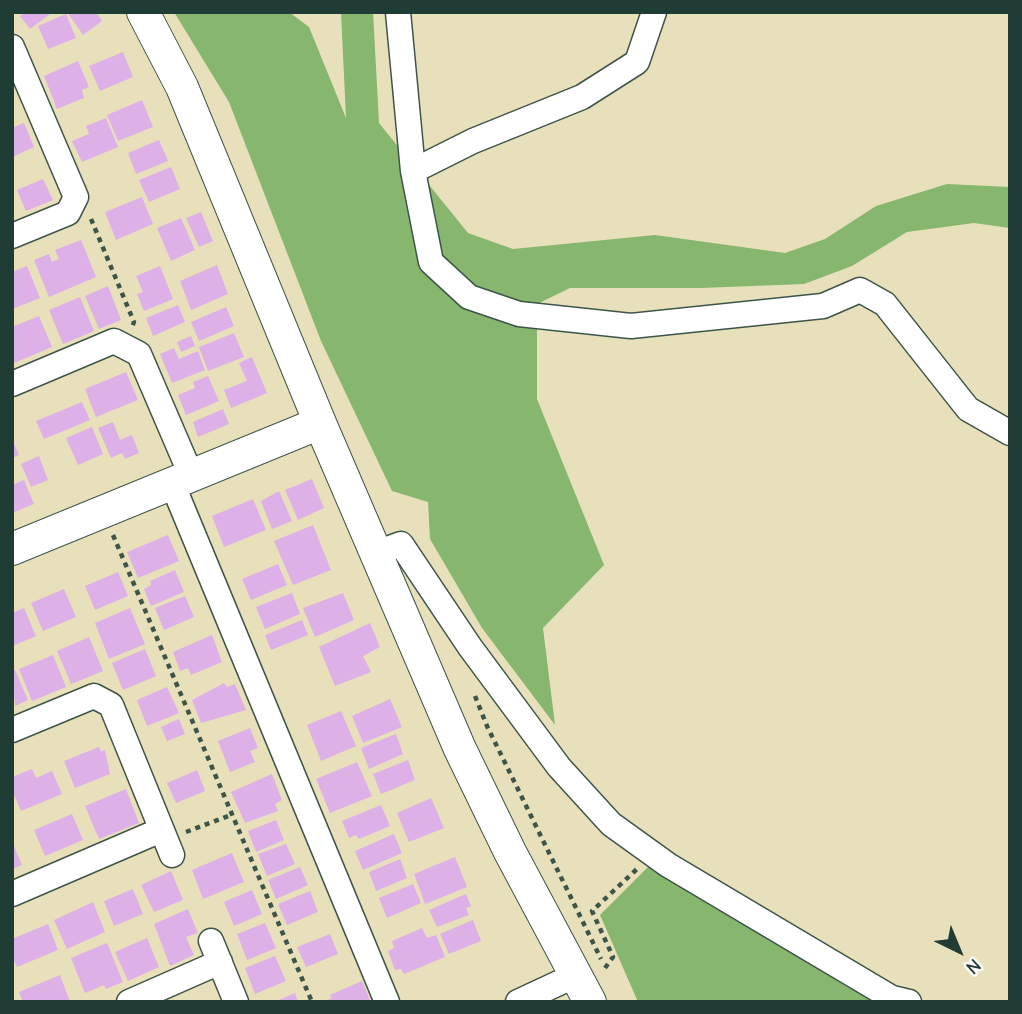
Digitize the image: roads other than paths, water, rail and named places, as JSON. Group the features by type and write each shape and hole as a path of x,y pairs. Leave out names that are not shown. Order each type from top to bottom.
{"street":[{"path":"143,12 187,99 320,423 460,749 510,852 591,982 518,1002"},
{"path":"398,12 413,171 431,262 469,297 519,314 631,326 823,306 860,290 885,304 968,409 1010,433"},
{"path":"413,171 473,141 582,97 637,62 654,12"},
{"path":"12,47 76,197 68,213 12,236"},
{"path":"12,384 114,341 139,354 182,479 387,1002"},
{"path":"12,549 320,423"},
{"path":"376,552 401,544 470,647 559,767 611,824 653,854 892,998 909,1002"},
{"path":"12,730 94,696 111,705 166,841 12,894"},
{"path":"129,1002 216,952 236,1002"}]}
